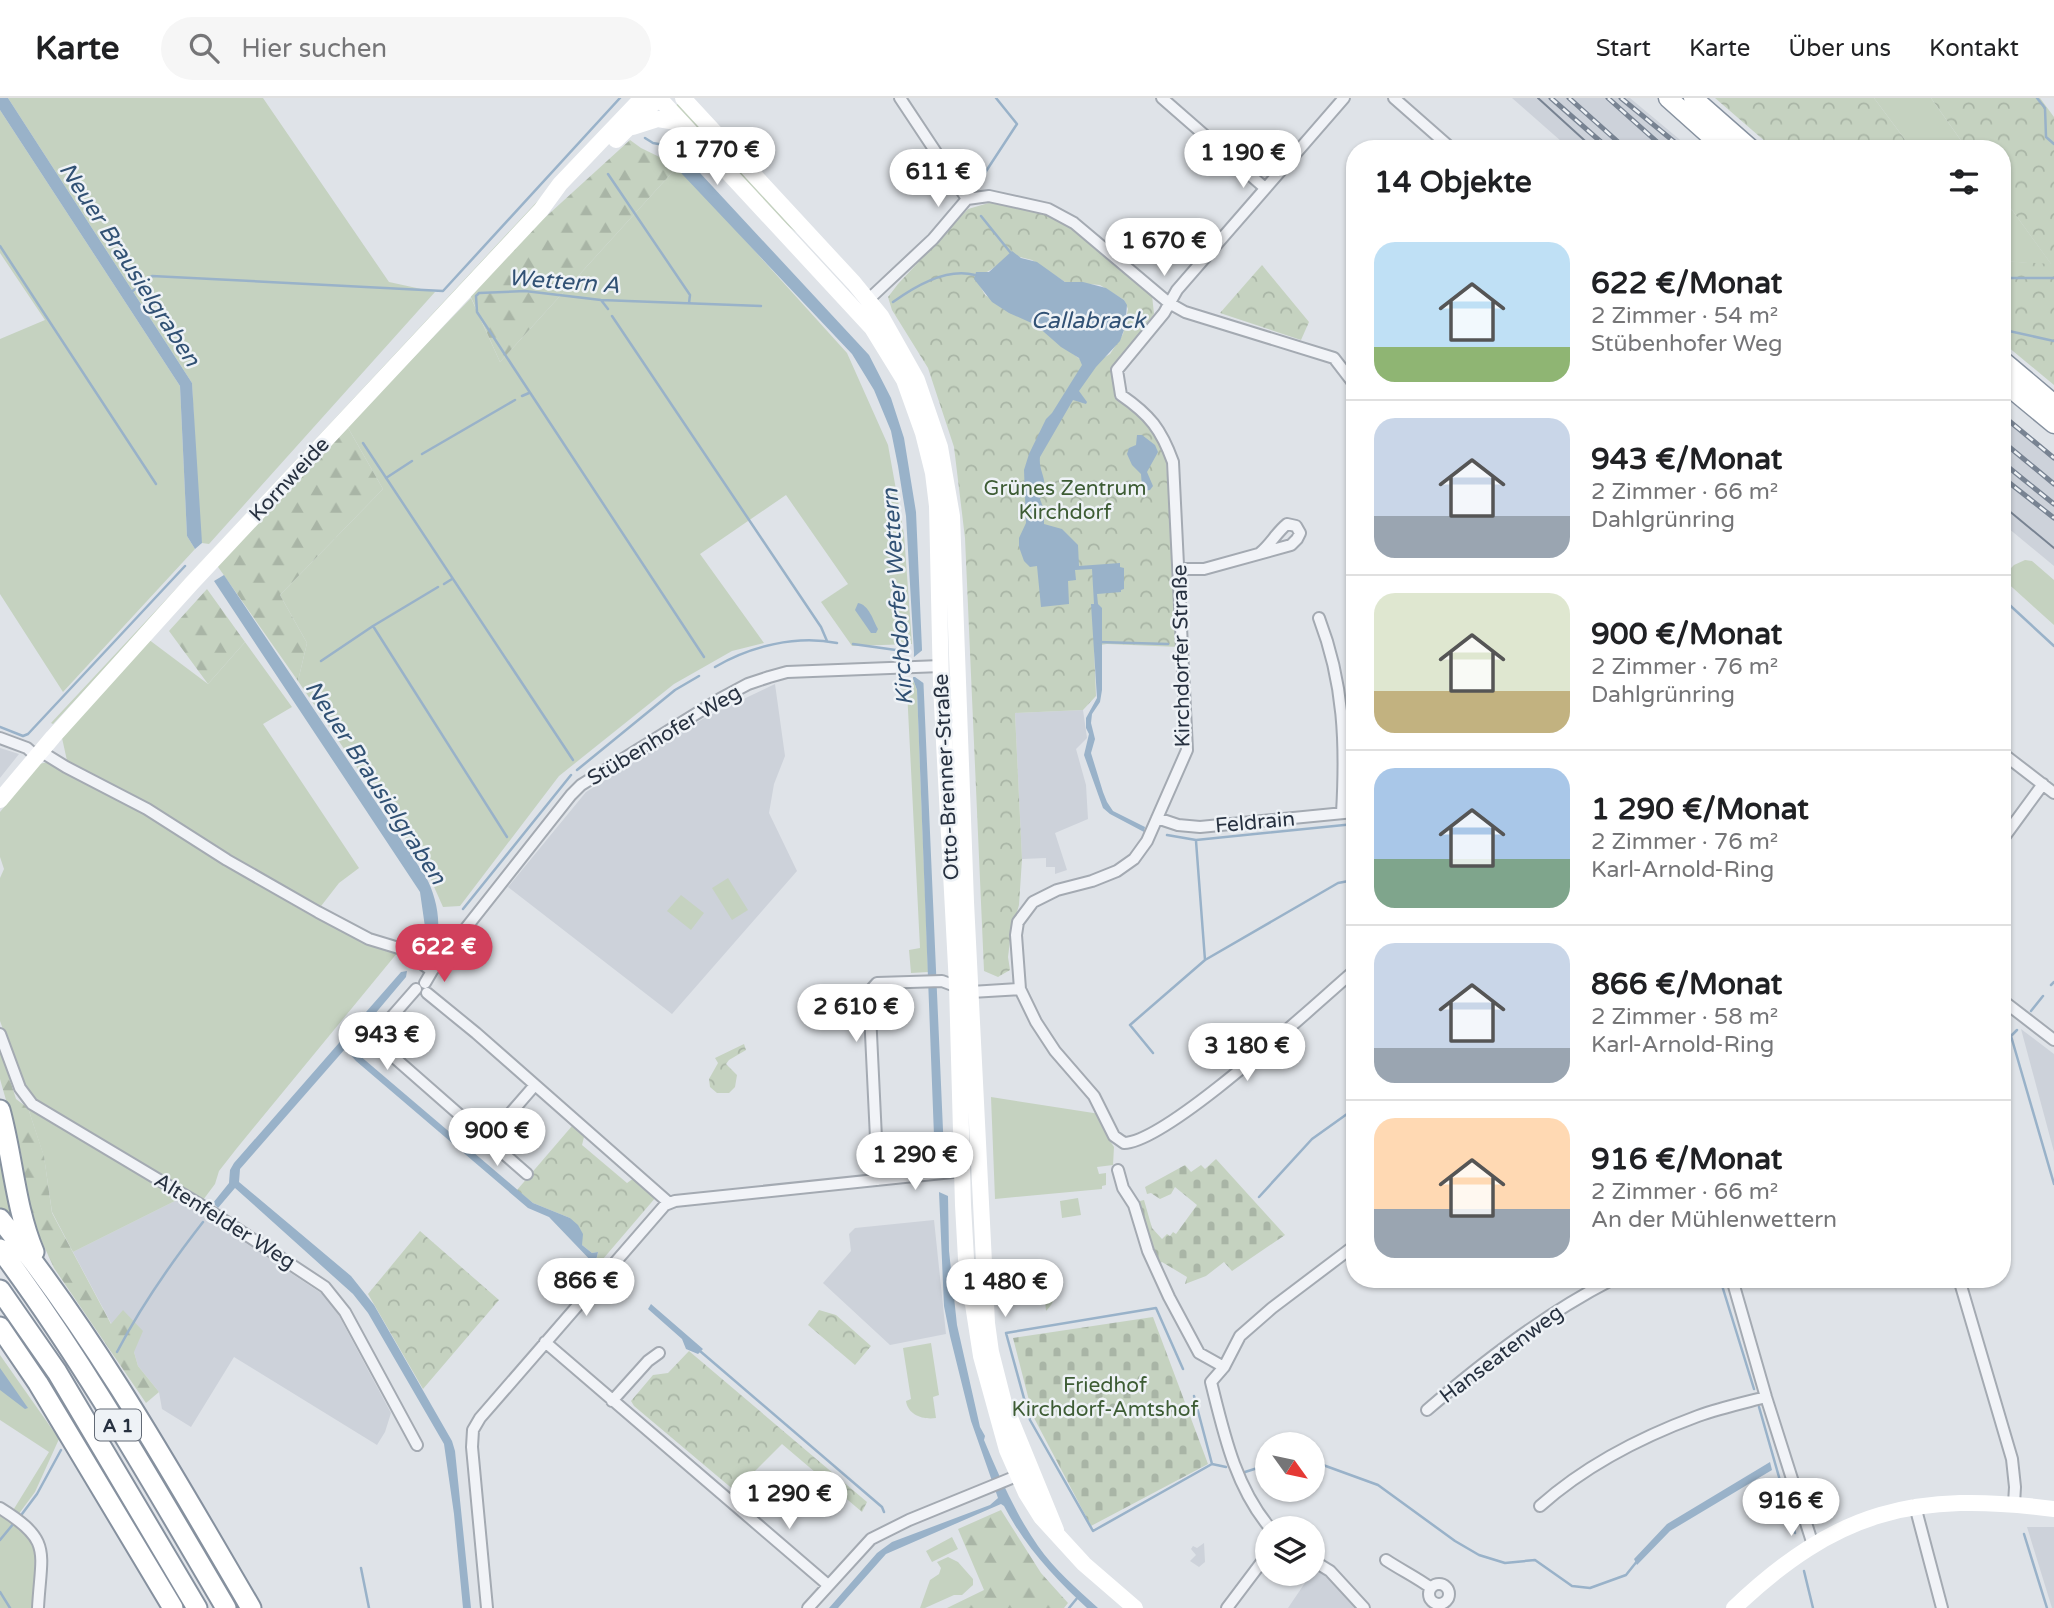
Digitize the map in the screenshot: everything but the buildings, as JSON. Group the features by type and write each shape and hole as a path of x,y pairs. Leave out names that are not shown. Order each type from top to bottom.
{"highway":[{"path":"1668,98 1715,140"},
{"path":"1693,98 1741,140"},
{"path":"2011,368 2054,404"},
{"path":"2011,388 2054,424"},
{"path":"0,1110 24,1224 44,1276"},
{"path":"0,1219 93,1346 148,1433 251,1608"},
{"name":"A 1","path":"0,1249 38,1301 108,1408 226,1608"},
{"name":"A 1","path":"0,1290 57,1372 197,1608"},
{"path":"0,1327 38,1383 173,1608"},
{"path":"148,1433 165,1446"},
{"path":"87,1464 91,1492"}],"main road":[{"name":"Kornweide","path":"0,800 192,583 541,210 560,184 642,98"},
{"name":"Kornweide","path":"541,210 567,190 659,98"},
{"name":"Otto-Brenner-Straße","path":"659,98 892,333 912,369 930,415 942,456 952,516 966,902 957,986"},
{"name":"Otto-Brenner-Straße","path":"683,98 862,305 911,397 929,452 937,519 935,666 957,986 967,1259 981,1356 1004,1441 1018,1475 1041,1517 1084,1564 1135,1608"},
{"path":"625,132 639,124 658,119 682,123"},
{"path":"935,666 958,664"},
{"path":"1734,1608 1772,1573 1812,1545 1866,1520 1915,1507 1972,1502 2054,1509"}],"street":[{"path":"900,98 968,200"},
{"path":"1162,98 1265,188"},
{"name":"Kirchdorfer Straße","path":"1344,98 1177,290 1164,313 1117,370 1121,395 1143,410 1161,432 1172,462 1180,569 1187,750 1147,841 1134,859 1117,871 1093,881 1057,890 1034,902 1018,922 1016,956 1020,989 1046,1039 1094,1096 1114,1136 1121,1142 1133,1142 1156,1132 1199,1102 1346,978"},
{"path":"1394,98 1442,140"},
{"path":"862,305 933,239 968,200 989,196 1048,209 1074,223 1168,303 1185,312 1334,358 1346,374"},
{"path":"1180,569 1204,569 1261,553"},
{"path":"1319,618 1330,645 1340,697 1345,755 1342,813"},
{"name":"Stübenhofer Weg","path":"488,1139 380,1045 381,1029 422,988 432,971 570,796 591,779 709,705 748,684 787,672 935,666"},
{"path":"0,738 27,748 147,809 227,860 306,905 369,939 402,949 432,971"},
{"path":"2011,760 2054,793"},
{"path":"2011,828 2043,785"},
{"name":"Feldrain","path":"1157,818 1178,825 1200,827 1346,813"},
{"path":"878,1180 869,992 877,983 924,982 1020,989"},
{"path":"422,988 668,1202"},
{"path":"2011,1007 2054,1040"},
{"name":"Altenfelder Weg","path":"0,1034 20,1088 32,1104 201,1205 325,1287 345,1312 417,1445"},
{"path":"527,1174 488,1139 535,1085"},
{"path":"1118,1170 1123,1188 1135,1205 1148,1251 1199,1353 1224,1367"},
{"path":"487,1608 472,1433 480,1418 668,1202 963,1171"},
{"path":"1260,1516 1237,1475 1211,1382 1224,1367 1240,1336 1346,1252"},
{"name":"Hanseatenweg","path":"1427,1410 1497,1352 1551,1314 1597,1288"},
{"path":"1735,1288 1812,1545"},
{"path":"1962,1288 2011,1459 2014,1504"},
{"path":"545,1342 828,1585"},
{"path":"612,1401 648,1361 659,1353"},
{"path":"1540,1506 1593,1465 1640,1440 1700,1415 1766,1397"},
{"path":"808,1608 871,1539 1018,1475"},
{"path":"1915,1507 1942,1608"},
{"path":"0,1508 20,1520 37,1537 40,1546 38,1608"},
{"path":"1386,1560 1403,1572 1411,1573 1431,1588"},
{"path":"1325,1568 1364,1608"},
{"path":"1227,1608 1255,1571"},
{"path":"1441,1584 1449,1592 1444,1602 1431,1605 1431,1588 1441,1584"}],"shaded area":[{"path":"1512,98 1630,98 1680,140 1560,140"},
{"path":"2011,420 2054,455 2054,566 2011,530"},
{"path":"775,684 785,756 774,784 769,813 797,871 672,1014 508,887 586,792 706,717"},
{"path":"1083,710 1087,738 1076,749 1086,785 1088,819 1055,833 1067,870 1055,874 1055,867 1046,867 1046,858 1022,859 1015,713"},
{"path":"0,748 19,754 0,778"},
{"path":"2021,1029 2054,1054 2054,1152"},
{"path":"179,1199 330,1299 391,1413 385,1432 377,1445 234,1357 191,1427 162,1409 159,1392 138,1366 134,1352 112,1325 73,1252"},
{"path":"934,1220 946,1334 890,1345 823,1283 851,1251 849,1234 855,1228"},
{"path":"2027,1527 2054,1527 2054,1608 2052,1608"},
{"path":"1204,1543 1205,1562 1199,1567 1190,1561 1196,1555 1191,1549"},
{"path":"1325,1575 1338,1585 1358,1608 1288,1608 1303,1586 1325,1586"}],"green space":[{"path":"8,98 263,98 389,282 435,292 209,544 202,543 199,528 192,383"},
{"path":"1715,98 1874,98 1905,140 1764,140"},
{"path":"1874,98 1931,98 1961,140 1905,140"},
{"path":"1931,98 2040,98 2054,117 2054,385 2011,349 2011,262 2051,264 2011,208 2011,140 1961,140"},
{"path":"680,102 797,233 776,216 674,107"},
{"path":"0,110 180,386 187,536 195,549 63,692 0,594 0,339 45,320 0,253"},
{"path":"601,133 53,724 51,723"},
{"path":"630,140 678,166 500,362 470,295 539,223"},
{"path":"678,166 847,353 888,445 904,534 912,644 852,646 821,602 848,584 786,495 700,554 764,643 732,651 674,684 559,776 460,906 443,907 427,871 298,681 307,643 280,595 383,489 347,426 471,298 500,362"},
{"name":"Grünes Zentrum Kirchdorf","path":"992,202 1045,212 1071,226 1152,295 1154,314 1111,369 1117,400 1147,426 1166,460 1179,647 1107,644 1094,646 1096,696 1083,710 1015,713 1022,859 1019,905 1008,957 1010,970 998,977 984,971 965,538 954,447 928,368 892,310 888,297 968,209","holes":["1010,257 1032,260 1065,282 1100,285 1124,300 1128,309 1123,334 1110,354 1081,360 1036,325 985,295 978,282 983,273"]},
{"path":"2011,208 2052,265 2011,262"},
{"path":"1262,265 1309,322 1301,340 1220,313"},
{"path":"347,426 383,489 280,595 307,643 298,681 216,564"},
{"path":"2025,560 2032,561 2054,580 2054,625 2011,586 2011,568"},
{"path":"207,589 245,642 208,684 169,631"},
{"path":"148,639 208,684 245,642 292,707 263,724 359,868 339,883 318,910 68,765 62,738"},
{"path":"913,679 917,690 928,972 911,973 909,950 920,948 907,690 898,689 898,680"},
{"path":"48,762 167,828 323,922 372,944 398,952 237,1148 219,1171 215,1184 203,1200 34,1100 24,1086 0,1021 0,878 4,869 0,857 0,812 39,764"},
{"path":"728,878 748,910 732,920 712,888"},
{"path":"681,895 704,913 691,930 667,911"},
{"path":"744,1044 746,1050 726,1064 737,1075 735,1087 729,1093 717,1093 710,1087 709,1079 718,1063 715,1058"},
{"path":"0,1048 16,1099 28,1108 44,1156 52,1213 111,1324 123,1310 143,1331 134,1352 138,1366 159,1392 146,1403 54,1268 31,1218 21,1153 0,1079"},
{"path":"991,1097 1100,1114 1107,1136 1114,1147 1113,1165 1097,1167 1099,1174 1106,1173 1106,1185 1102,1186 1102,1189 995,1199"},
{"path":"28,1108 179,1199 73,1252 52,1212 44,1157"},
{"path":"0,1126 17,1227 0,1208"},
{"path":"572,1126 584,1137 582,1145 627,1183 634,1178 656,1197 603,1259 596,1262 598,1252 592,1253 582,1245 570,1218 533,1203 517,1190"},
{"path":"1216,1159 1285,1235 1232,1271 1224,1262 1206,1276 1185,1284 1187,1277 1162,1262 1159,1264 1136,1202 1144,1200 1152,1228 1162,1239 1167,1234 1176,1234 1197,1205 1175,1187 1171,1194 1160,1199 1151,1193 1147,1194 1145,1187 1185,1165 1191,1172 1201,1165 1205,1169"},
{"path":"1078,1198 1081,1215 1062,1218 1060,1201"},
{"path":"420,1231 499,1300 423,1389 368,1294"},
{"path":"1050,1268 1051,1276 1057,1275 1057,1286 1056,1295 1046,1311 1042,1269"},
{"path":"819,1310 836,1315 871,1346 855,1365 808,1325"},
{"name":"Friedhof Kirchdorf-Amtshof","path":"1153,1317 1208,1464 1091,1526 1033,1416 1013,1338"},
{"path":"931,1343 939,1395 933,1397 936,1418 917,1415 910,1410 906,1401 911,1399 903,1348"},
{"path":"689,1351 867,1502 862,1512 782,1444 735,1491 634,1406 631,1401 653,1375 668,1373"},
{"path":"0,1355 59,1439 35,1492 18,1515 12,1512 49,1452 0,1420"},
{"path":"1001,1510 1041,1573 1068,1603 1064,1608 947,1608 984,1590 958,1529"},
{"path":"0,1514 29,1535 35,1553 33,1608 0,1608"},
{"path":"952,1537 958,1549 932,1562 926,1551"},
{"path":"948,1557 958,1562 973,1579 973,1585 962,1595 954,1595 920,1608 930,1580 939,1574 941,1568 937,1562"}],"water":[{"path":"0,98 8,98 192,383 202,543 195,549 187,536 180,386 0,110"},
{"path":"675,146 869,355 891,398 904,438 916,512 944,1153 935,1162 917,690 913,679 914,653 906,516 891,431 874,390 852,354 666,157"},
{"name":"Callabrack","path":"1012,251 1021,258 1037,262 1065,282 1083,282 1106,288 1127,305 1125,327 1120,341 1079,391 1086,404 1073,400 1040,457 1044,487 1040,499 1044,510 1044,524 1062,529 1078,545 1079,566 1120,563 1120,567 1124,568 1124,589 1121,592 1097,594 1098,604 1102,608 1102,690 1100,702 1092,714 1095,739 1091,753 1103,792 1113,811 1145,827 1144,832 1103,808 1084,755 1089,734 1086,718 1097,698 1091,604 1094,604 1092,569 1075,570 1076,580 1068,581 1069,604 1041,607 1037,566 1030,567 1024,561 1019,547 1019,538 1026,523 1024,470 1029,454 1046,419 1082,365 1079,358 1061,347 1036,325 992,302 974,279 976,272 989,272"},
{"path":"1137,435 1142,435 1155,445 1158,452 1147,472 1153,486 1145,491 1141,474 1132,465 1127,454 1129,448 1136,445"},
{"path":"224,575 426,877 438,915 437,935 430,952 420,947 426,934 420,892 214,581"},
{"path":"858,603 870,613 878,629 876,633 871,633 855,610"},
{"path":"407,971 406,977 354,1041 359,1055 533,1203 570,1218 578,1225 583,1234 582,1245 592,1253 598,1252 595,1265 549,1217 528,1208 345,1049 240,1169 239,1182 351,1276 374,1305 452,1441 471,1608 463,1608 444,1444 368,1313 353,1294 235,1188 218,1208 213,1203 229,1183 230,1170 234,1163 401,972"},
{"path":"939,1192 948,1196 949,1251 957,1325 984,1440 1015,1507 1038,1546 1058,1571 1098,1608 1087,1608 1063,1585 1031,1548 1001,1504 886,1554 838,1608 829,1608 877,1553 892,1542 990,1505 998,1498 971,1421 944,1306"},
{"path":"651,1304 703,1349 698,1354 686,1349 682,1339 648,1309"},
{"path":"0,1368 28,1408 25,1409 0,1390"},
{"path":"1770,1462 1772,1470 1670,1531 1637,1565 1634,1559 1667,1524"}],"pier":[{"path":"925,648 929,687 911,677 910,657"}],"waterway":[{"path":"130,293 152,276 443,291 620,98"},
{"path":"977,185 1017,124 996,98"},
{"path":"2037,98 2045,108 2046,137 2054,144"},
{"name":"Kirchdorfer Wettern","path":"645,138 664,145 673,154"},
{"path":"608,174 690,295 689,303"},
{"path":"981,216 1010,252"},
{"path":"0,246 156,484"},
{"path":"893,302 921,284 943,276 964,273 975,275"},
{"path":"2011,278 2054,278"},
{"name":"Wettern A","path":"704,657 477,312 476,296 479,293 525,291 601,300 761,306"},
{"path":"601,300 608,309"},
{"path":"612,316 821,627 827,641"},
{"path":"2011,331 2054,341"},
{"name":"Wettern A","path":"522,396 529,393"},
{"path":"422,454 515,400"},
{"path":"363,443 573,760"},
{"path":"386,478 412,461"},
{"path":"0,727 23,736 28,734 185,566"},
{"path":"444,584 452,579"},
{"path":"321,661 438,587"},
{"path":"2011,606 2054,646"},
{"path":"373,626 507,837"},
{"path":"715,667 743,653 774,644 806,640 837,643"},
{"path":"1098,642 1168,644"},
{"path":"853,644 903,651"},
{"path":"577,770 675,690 699,676"},
{"path":"463,909 571,775"},
{"path":"1167,835 1196,840 1346,825"},
{"path":"1196,841 1205,960"},
{"path":"1153,1053 1130,1025 1205,960 1338,883 1346,882"},
{"path":"2051,985 2054,982"},
{"path":"2031,1011 2043,996"},
{"path":"2011,1036 2017,1030"},
{"path":"2011,1036 2054,1184"},
{"path":"1259,1197 1312,1139 1346,1115"},
{"path":"117,1352 157,1285 203,1222"},
{"path":"1723,1288 1754,1389"},
{"path":"1183,1369 1156,1308 1006,1333 1030,1420 1093,1531 1212,1464"},
{"name":"Neuer Brausielgraben","path":"700,1351 882,1507 884,1512"},
{"path":"1194,1396 1212,1464"},
{"path":"1759,1407 1795,1533"},
{"path":"19,1518 37,1494 61,1450"},
{"path":"1212,1464 1226,1467"},
{"path":"1325,1466 1378,1485 1455,1541 1479,1555 1505,1563 1535,1560 1572,1586 1590,1588 1626,1575 1638,1560"},
{"path":"1245,1472 1255,1469"},
{"path":"0,1540 14,1523"},
{"path":"2024,1534 2047,1608"},
{"path":"361,1568 369,1608"},
{"path":"1804,1571 1813,1608"},
{"path":"0,1592 10,1608"},
{"path":"1069,1608 1078,1597"}],"tram line":[{"path":"1538,98 1584,140"},
{"path":"2011,512 2054,548"}],"railway":[{"path":"1551,98 1599,140"},
{"path":"1569,98 1616,140"},
{"path":"1608,98 1655,140"},
{"path":"1621,98 1672,140"},
{"path":"2011,422 2054,458"},
{"path":"2011,448 2054,484"},
{"path":"2011,469 2054,504"},
{"path":"2011,484 2054,518"}]}
